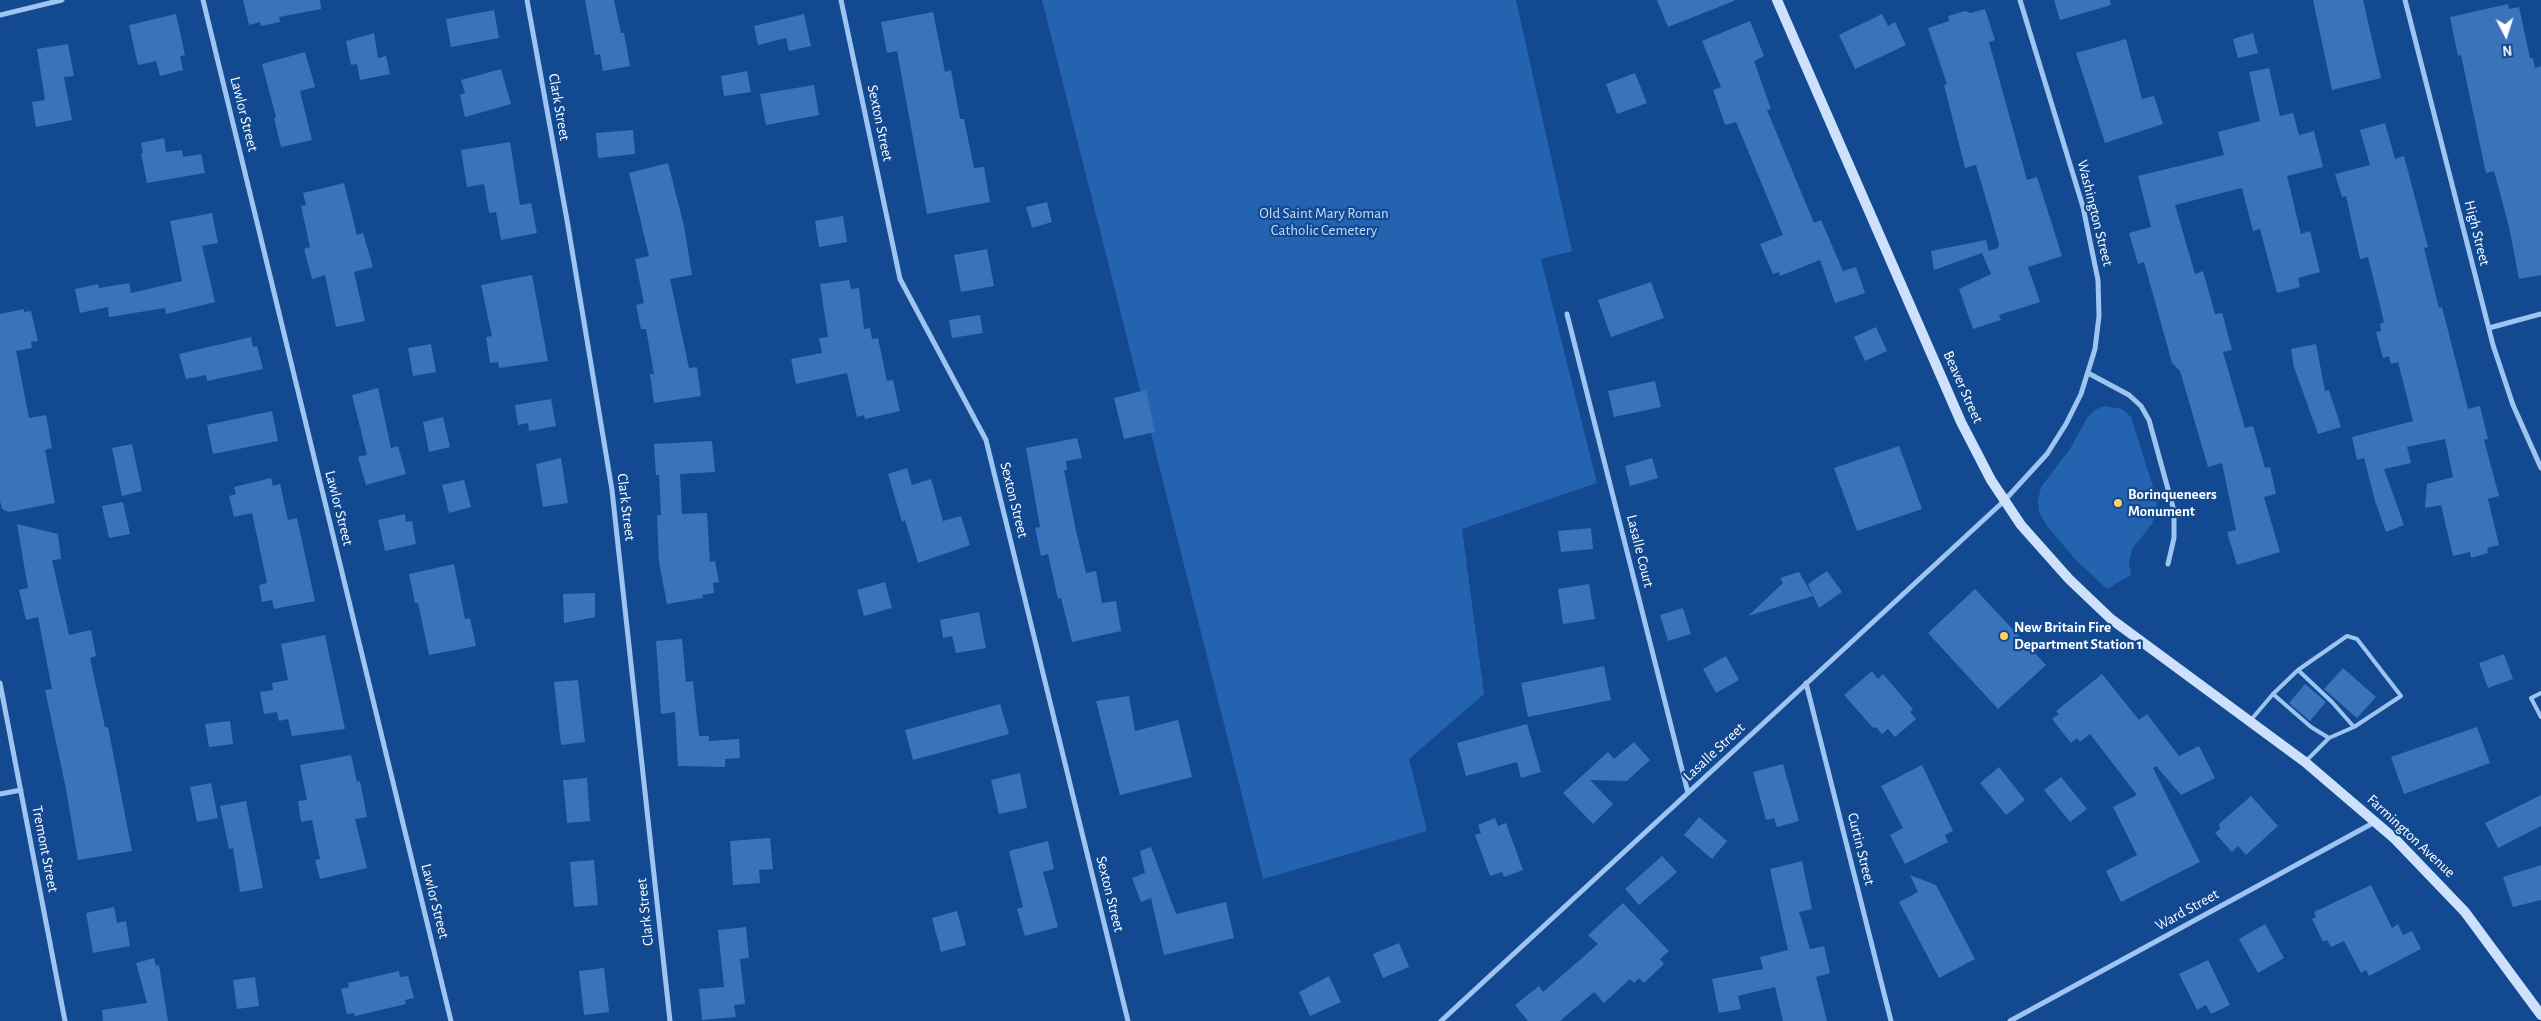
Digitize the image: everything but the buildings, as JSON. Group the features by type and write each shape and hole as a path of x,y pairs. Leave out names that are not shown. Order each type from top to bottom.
{"main road":[{"name":"Beaver Street","path":"1777,0 1961,422 1981,462 2004,501 2036,543 2095,605 2231,707"},
{"name":"Farmington Avenue","path":"2231,707 2305,762 2376,822 2456,901 2541,1015"}],"street":[{"path":"0,15 62,0"},
{"name":"Lawlor Street","path":"204,0 451,1021"},
{"name":"Clark Street","path":"527,0 567,220 612,490 670,1021"},
{"name":"Sexton Street","path":"841,0 900,279 986,440 1128,1021"},
{"name":"Washington Street","path":"2004,501 2031,473 2055,443 2073,411 2088,373 2096,342 2099,316 2095,257 2083,207 2020,0"},
{"name":"High Street","path":"2406,0 2489,328 2513,405 2541,468"},
{"name":"Lasalle Court","path":"1567,314 1688,793"},
{"path":"2489,328 2541,314"},
{"path":"2088,373 2129,395 2141,406 2147,417 2174,511 2174,538 2168,564"},
{"name":"Lasalle Street","path":"1441,1021 2004,501"},
{"name":"Tremont Street","path":"0,683 65,1021"},
{"name":"Curtin Street","path":"1806,684 1892,1021"},
{"path":"0,794 21,790"},
{"name":"Ward Street","path":"2010,1021 2376,822"}],"lane":[{"path":"2250,721 2272,694 2298,670 2347,636 2357,639 2401,696 2354,727 2329,738 2305,762"},
{"path":"2298,670 2332,702 2354,727"},
{"path":"2541,693 2531,698 2541,717"},
{"path":"2272,694 2329,738"}],"green space":[{"name":"Old Saint Mary Roman Catholic Cemetery","path":"1042,0 1516,0 1572,251 1541,259 1597,483 1462,529 1484,694 1409,759 1427,831 1263,879"},
{"path":"2104,406 2122,409 2131,417 2155,493 2157,506 2152,524 2132,549 2129,562 2131,575 2107,589 2076,560 2047,526 2039,512 2038,501 2041,487 2070,449 2087,418 2095,410"}],"place":[{"name":"Borinqueneers Monument","path":"2118,503"},
{"name":"New Britain Fire Department Station 1","path":"2004,636"}]}
